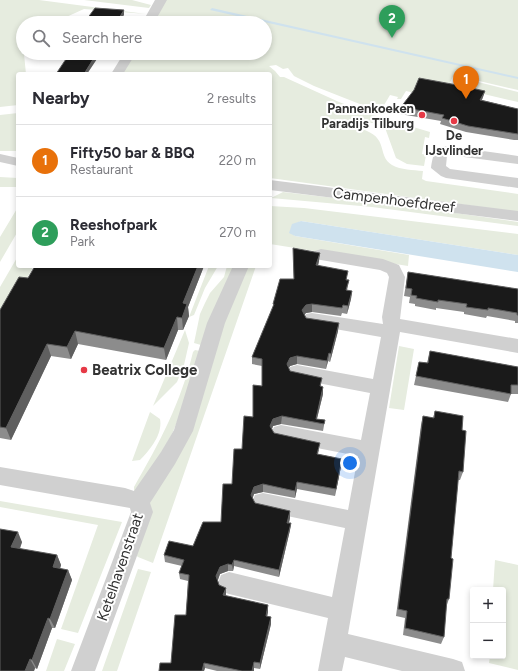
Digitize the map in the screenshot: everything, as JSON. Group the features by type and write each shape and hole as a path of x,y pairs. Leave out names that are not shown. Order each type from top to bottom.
{"street":[{"path":"152,16 161,0"},
{"path":"118,72 126,60"},
{"path":"518,160 447,150 440,154 438,168 446,173 518,183"},
{"path":"0,158 16,157"},
{"path":"0,158 16,162"},
{"name":"Campenhoefdreef","path":"272,185 518,216"},
{"path":"321,255 383,265 393,269 397,277 391,318 392,328 330,671"},
{"name":"Ketelhavenstraat","path":"83,671 142,512 139,502 168,458 183,431 216,323 240,268"},
{"path":"312,319 392,328 518,346"},
{"path":"297,372 381,388"},
{"path":"281,433 370,450"},
{"path":"0,476 125,497 139,502"},
{"path":"263,502 357,521"},
{"path":"229,583 341,610"},
{"path":"336,643 453,671"}],"shaded area":[{"path":"0,0 39,0 146,14 84,9 68,16 16,16 16,60 25,60 26,72 16,72 16,105 0,107"},
{"path":"84,0 132,0 151,5 149,8"},
{"path":"164,0 518,0 518,90 462,78 518,92 518,102 454,87 459,74 455,73 448,86 415,93 406,91 401,99 397,99 398,97 390,95 380,112 314,86 294,76 288,68 283,69 276,65 269,66 280,77 284,77 339,102 371,114 370,115 377,116 373,123 365,123 361,129 370,132 376,137 379,141 384,156 392,165 403,169 423,171 422,179 426,181 518,194 518,212 272,178 272,72 122,72 129,60 272,60 272,16 155,16"},
{"path":"16,113 16,151 0,151 0,115"},
{"path":"386,119 430,132 429,138 425,137 422,154 426,155 424,166 407,164 396,158 384,125"},
{"path":"0,177 16,178 16,187 0,187"},
{"path":"283,192 420,208 518,222 518,226 372,207 272,198"},
{"path":"272,206 304,208 518,234 518,255 301,221 293,225 290,231 295,236 409,255 408,266 272,244"},
{"path":"16,210 16,234 0,262 0,237"},
{"path":"16,259 16,268 33,268 0,325 0,287"},
{"path":"208,268 217,268 205,288 194,315 189,317"},
{"path":"226,268 234,268 201,345 194,343 200,314 210,293 224,277"},
{"path":"246,268 255,268 153,563 138,557 135,554 149,505"},
{"path":"185,330 189,343 184,365 177,382 153,406"},
{"path":"399,346 414,349 404,410 389,408"},
{"path":"195,350 200,351 184,405 172,434 141,488 134,492 134,487 161,438 176,405 193,352"},
{"path":"150,412 160,419 160,430 158,436 152,447 140,460 132,461"},
{"path":"0,501 122,522 78,633 61,629 98,525 0,507"},
{"path":"495,560 518,565 518,670 489,663 490,659 506,659 506,587 493,587"},
{"path":"138,569 151,572 117,671 102,671"},
{"path":"57,639 75,644 64,671 46,671"}],"water":[{"path":"212,8 247,16 237,16 210,10"},
{"path":"272,22 518,77 518,79 272,24"},
{"path":"301,221 518,255 518,272 295,236 289,233 292,224"}],"building":[{"path":"95,8 124,10 120,16 89,16"},
{"path":"65,60 93,60 85,72 57,72"},
{"path":"419,78 485,91 480,100 518,109 518,134 468,126 442,118 444,115 401,107 414,90"},
{"path":"293,248 320,253 316,265 348,271 346,280 349,280 346,290 352,291 348,306 343,305 342,308 312,304 306,305 302,310 306,318 339,323 331,354 329,353 327,361 297,356 290,358 287,364 290,371 322,378 320,386 323,387 316,419 325,420 324,424 282,416 273,419 270,426 274,433 320,443 317,454 342,459 336,489 297,482 295,491 263,484 254,487 251,495 255,503 290,511 287,523 291,523 279,570 234,560 232,565 228,564 220,567 216,576 219,585 226,588 223,595 268,605 266,616 271,617 260,663 254,662 252,671 242,671 204,663 202,671 159,671 160,663 171,663 175,615 186,615 189,575 179,573 184,560 164,555 169,541 193,546 203,522 221,522 223,484 232,484 234,449 242,449 244,416 253,417 253,385 262,386 262,359 252,357 274,304 280,279 294,279"},
{"path":"34,268 197,268 183,303 187,304 182,318 177,317 164,348 75,331 67,347 47,344 6,428 0,427 0,310 19,277 28,278"},
{"path":"408,272 518,289 518,315 517,313 488,308 488,310 466,307 467,304 438,300 438,302 416,298 417,296 411,295 412,289 406,288"},
{"path":"430,351 518,367 518,385 511,385 511,394 416,376 419,362 428,363"},
{"path":"435,411 463,416 462,430 466,431 463,472 459,471 451,558 453,559 449,599 447,599 444,637 405,628 407,611 398,609 423,416 434,418"},
{"path":"0,529 18,532 11,547 57,555 53,567 68,570 50,619 48,618 32,660 30,659 25,671 0,671"}],"place":[{"name":"Reeshofpark","path":"392,38"},
{"name":"Fifty50 bar & BBQ","path":"466,99"},
{"name":"Pannenkoeken Paradijs Tilburg","path":"422,115"},
{"name":"De IJsvlinder","path":"454,121"},
{"name":"Beatrix College","path":"84,370"}]}
